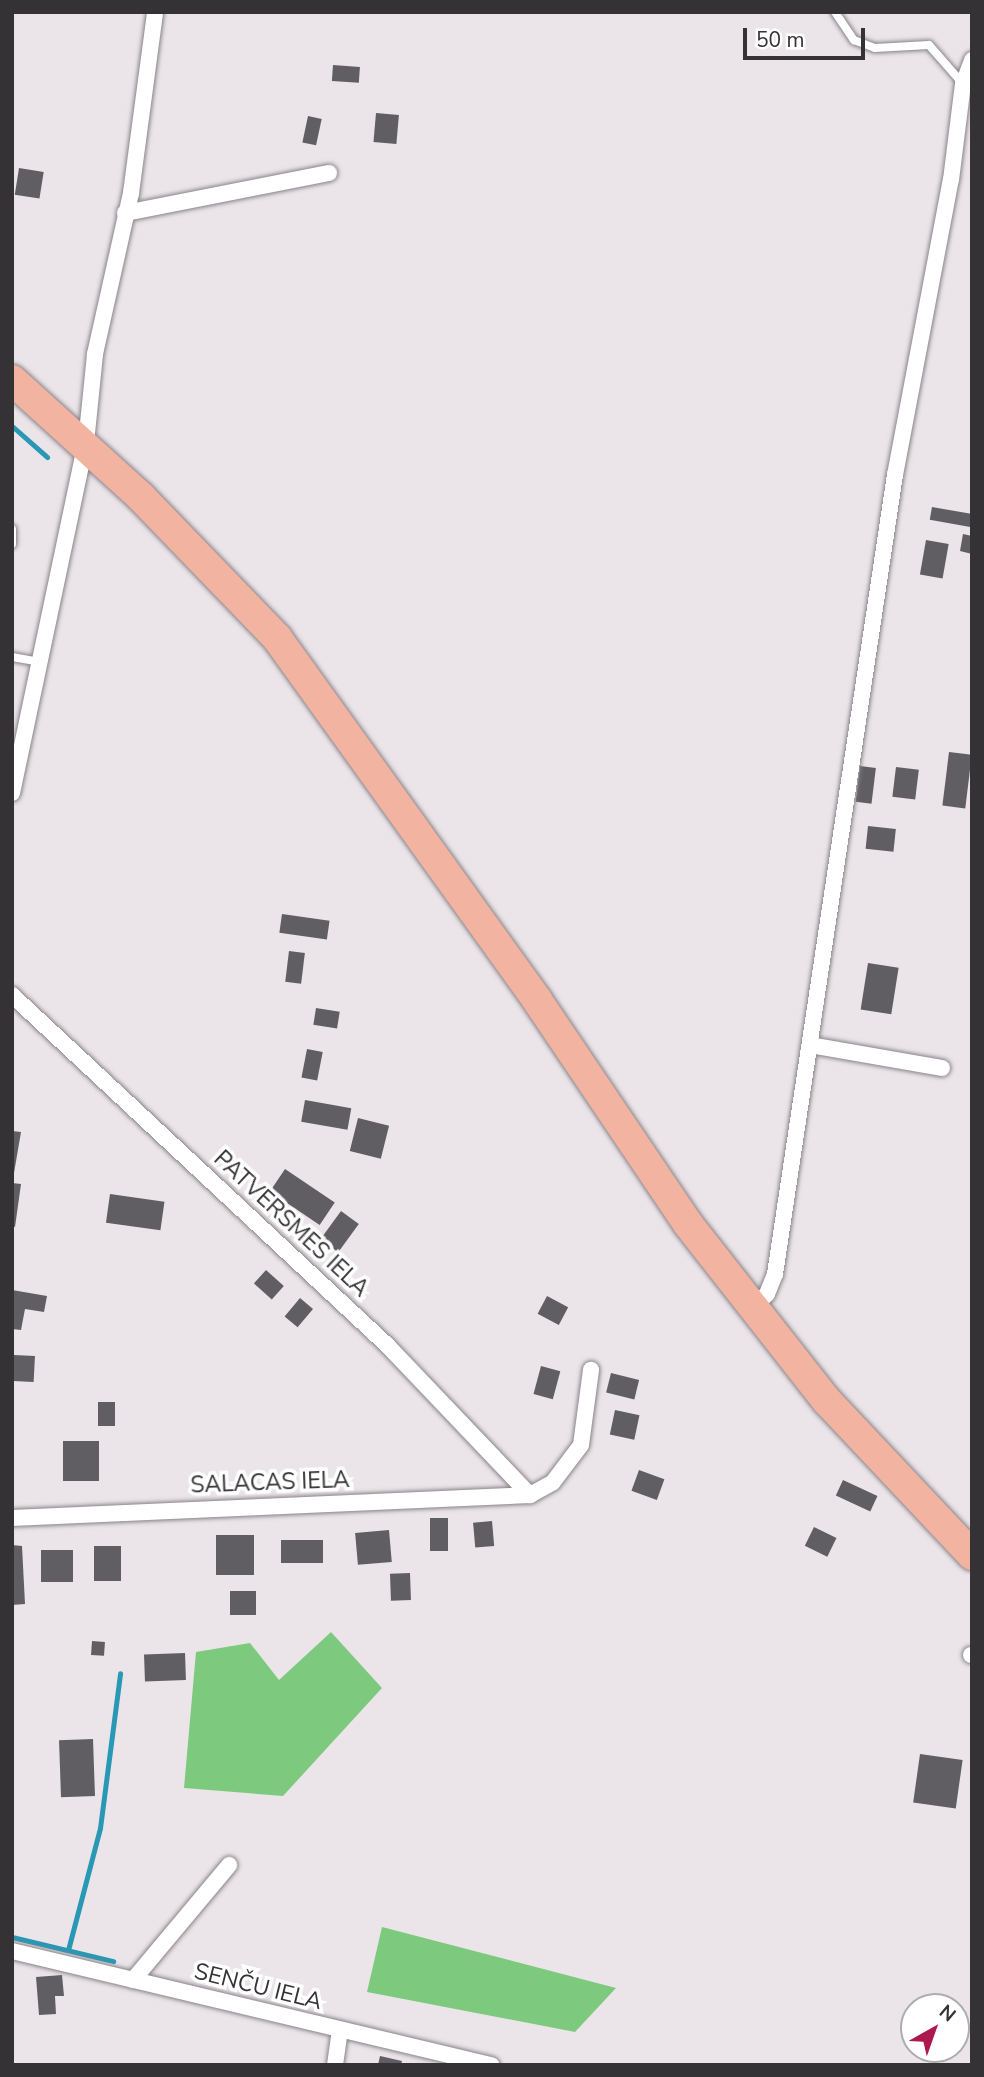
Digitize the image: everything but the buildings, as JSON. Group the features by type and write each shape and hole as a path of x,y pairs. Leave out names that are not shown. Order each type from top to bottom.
{"highway":[{"path":"12,380 86,443 277,638 537,1000 688,1224 827,1401 972,1555"}],"street":[{"path":"12,793 86,443 95,354 125,213 155,12"},
{"path":"753,1307 767,1294 775,1274 895,475 951,180 963,84 972,60"},
{"path":"125,213 329,173"},
{"name":"PATVERSMES IELA","path":"12,995 388,1346 530,1495"},
{"path":"810,1045 942,1068"},
{"path":"530,1495 553,1482 581,1445 591,1370"},
{"name":"SALACAS IELA","path":"12,1518 530,1495"},
{"path":"133,1980 229,1865"},
{"name":"SENČU IELA","path":"12,1951 492,2065"},
{"path":"335,2065 340,2031"}],"lane":[{"path":"835,12 854,40 875,48 929,45 963,84"},
{"path":"12,529 12,544"},
{"path":"12,657 40,662"}],"green space":[{"path":"331,1632 382,1688 283,1796 184,1788 196,1652 250,1643 279,1680"},
{"path":"382,1927 616,1988 575,2032 367,1992"}],"waterway":[{"path":"12,426 47,457"},
{"path":"68,1950 100,1828 120,1673"},
{"path":"12,1937 113,1961"}]}
